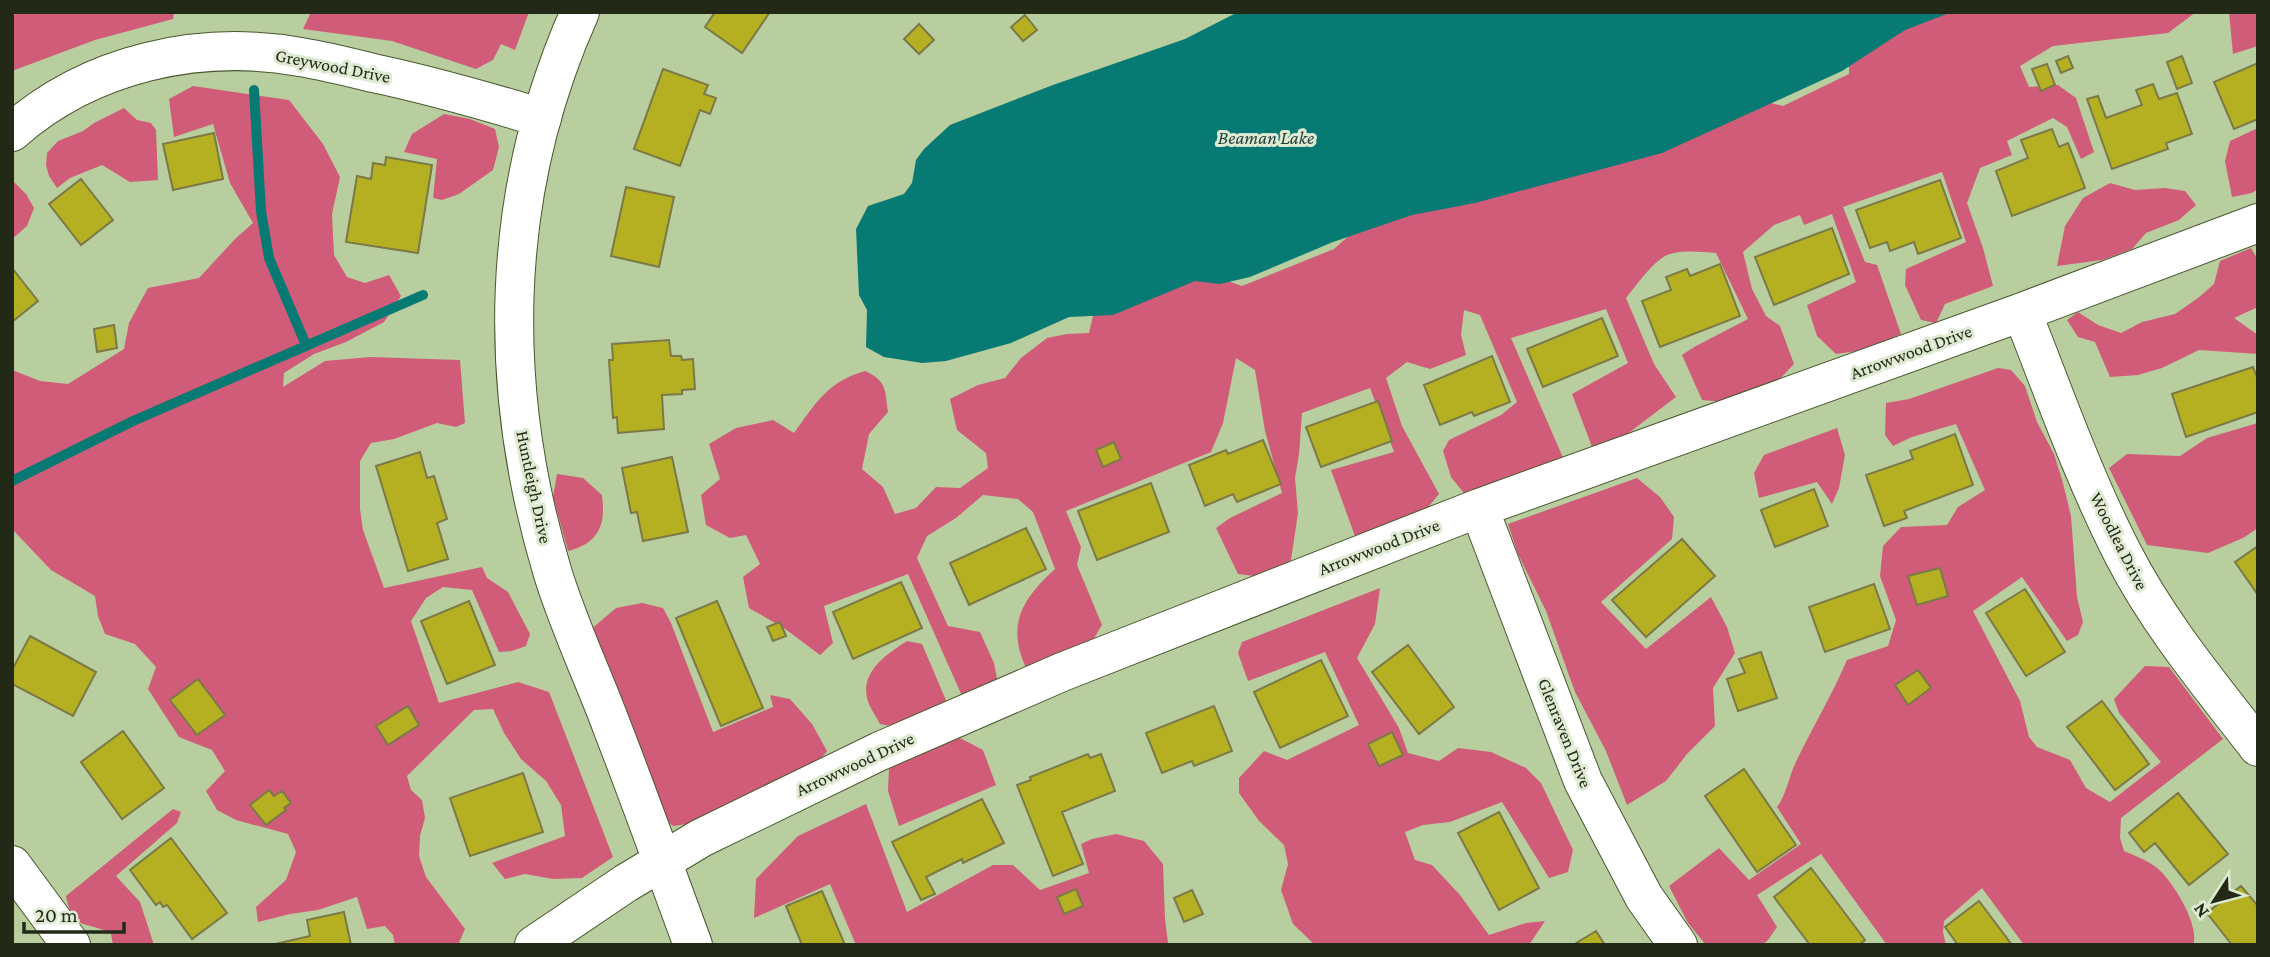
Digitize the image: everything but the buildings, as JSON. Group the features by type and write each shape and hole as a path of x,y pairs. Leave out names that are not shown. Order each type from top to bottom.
{"street":[{"name":"Huntleigh Drive","path":"580,12 550,92 536,139 515,263 515,379 528,480 554,576 693,945"},
{"name":"Greywood Drive","path":"12,132 52,103 108,73 156,58 237,51 299,56 408,81 542,118"},
{"name":"Arrowwood Drive","path":"534,945 701,838 880,751 1062,671 1479,508 2022,312 2258,223"},
{"name":"Woodlea Drive","path":"2022,312 2075,449 2123,555 2173,636 2258,747"},
{"name":"Glenraven Drive","path":"1479,508 1583,781 1644,897 1678,945"},
{"path":"12,865 71,945"}],"shaded area":[{"path":"19,12 174,12 173,19 95,40 12,71 12,16"},
{"path":"311,12 529,12 515,50 501,44 493,60 476,69 392,41 303,29"},
{"path":"1934,12 2196,12 2168,33 2053,46 2020,66 2029,87 2058,85 2076,98 2094,152 2081,159 2067,127 2053,118 2007,141 2012,155 1980,168 1967,203 1993,286 1945,304 1936,323 1921,320 1905,285 1906,269 1966,242 1942,172 1843,207 1865,262 1877,265 1901,334 1865,350 1836,354 1817,336 1807,305 1856,282 1832,214 1804,225 1800,215 1774,225 1743,252 1752,289 1766,316 1780,326 1794,364 1774,385 1724,402 1702,400 1682,355 1748,319 1716,253 1670,254 1652,267 1626,298 1654,364 1676,397 1622,438 1594,452 1572,394 1628,363 1606,309 1511,338 1564,460 1471,502 1451,477 1443,451 1449,440 1501,415 1517,402 1480,315 1464,310 1461,335 1466,355 1430,369 1407,362 1386,378 1402,426 1439,494 1425,511 1356,539 1331,470 1394,452 1370,388 1302,413 1295,478 1298,513 1291,560 1261,577 1238,574 1216,528 1230,518 1282,493 1265,431 1255,370 1236,358 1223,423 1211,452 1066,511 1081,547 1077,565 1102,625 1085,653 1027,670 1018,640 1020,615 1033,592 1055,569 1033,512 1018,499 983,495 956,518 927,536 917,558 948,626 980,632 994,663 999,689 966,705 908,574 824,606 833,643 820,655 784,628 749,608 743,577 760,564 746,535 730,538 706,525 701,495 720,479 709,444 736,428 773,420 794,433 824,395 852,376 865,371 881,383 888,412 869,434 862,469 883,487 895,514 916,508 936,487 960,488 988,468 986,453 957,430 950,399 978,385 1005,378 1021,358 1047,338 1089,333 1095,307 1208,274 1242,286 1334,249 1373,214 1750,98 1783,106 1849,74 1849,50"},
{"path":"2229,12 2258,12 2258,46 2233,54"},
{"path":"193,86 289,100 323,144 340,177 332,214 334,255 347,277 365,283 389,275 401,296 384,322 346,342 314,354 284,373 283,387 325,361 370,357 460,360 465,423 456,427 437,423 394,439 371,443 360,461 363,530 384,588 482,567 487,578 508,592 530,634 526,646 512,651 499,652 472,590 443,587 426,598 411,621 439,703 518,682 549,692 613,857 582,878 553,879 525,874 505,879 492,863 565,836 561,805 546,781 521,759 504,733 493,709 474,710 407,776 411,790 422,800 425,818 420,836 419,856 426,877 465,929 458,945 395,945 393,935 385,926 367,929 357,897 318,910 258,922 256,907 286,880 296,852 288,834 236,820 217,810 206,791 225,771 212,750 179,737 148,689 156,667 135,644 105,634 98,616 95,596 51,570 12,529 12,370 40,381 68,384 124,349 129,323 148,288 199,278 253,223 230,183 213,124 174,137 169,99"},
{"path":"124,108 137,120 151,123 156,130 158,180 130,182 102,165 70,178 57,188 49,176 47,153 58,141 83,131"},
{"path":"444,114 470,119 495,129 499,147 493,170 459,194 442,200 433,198 437,159 404,152 412,134"},
{"path":"2258,128 2258,189 2232,197 2225,161 2230,141"},
{"path":"12,180 26,194 34,208 27,226 12,239"},
{"path":"2110,183 2135,190 2165,188 2185,191 2196,205 2179,220 2146,233 2132,249 2102,260 2057,266 2065,226 2083,198"},
{"path":"2251,248 2258,260 2258,307 2234,318 2258,335 2258,354 2199,350 2162,368 2138,375 2110,377 2095,342 2078,337 2067,320 2078,312 2098,325 2121,333 2142,322 2175,314 2214,284 2220,261"},
{"path":"1998,368 2011,370 2025,386 2037,422 2054,454 2071,516 2077,597 2083,622 2078,635 2067,641 2022,577 1973,611 2020,701 2029,737 2037,747 2070,760 2086,788 2110,802 2161,762 2119,713 2114,699 2145,666 2169,667 2223,739 2121,818 2120,838 2124,851 2153,865 2168,879 2193,926 2193,945 2024,945 1982,888 1944,921 1946,945 1887,945 1821,854 1757,895 1777,927 1762,945 1706,945 1688,923 1669,886 1719,848 1749,880 1801,844 1777,807 1796,762 1847,660 1888,646 1896,620 1880,576 1883,546 1901,527 1947,525 1958,507 1985,490 1956,424 1912,437 1893,446 1885,435 1886,403 1909,399"},
{"path":"2258,423 2258,528 2243,538 2208,553 2147,545 2109,468 2127,454 2180,456 2207,438"},
{"path":"1837,428 1845,455 1839,488 1832,504 1817,482 1759,498 1754,473 1764,455"},
{"path":"557,474 583,478 602,495 603,515 598,531 587,543 568,551 553,497"},
{"path":"1637,478 1660,497 1674,517 1672,539 1601,602 1646,649 1711,597 1727,627 1735,653 1713,688 1715,726 1687,754 1666,781 1627,805 1606,751 1575,692 1546,611 1518,554 1508,524"},
{"path":"1380,588 1375,624 1357,658 1399,728 1408,753 1439,761 1458,748 1491,752 1526,768 1541,783 1573,850 1568,872 1549,878 1502,802 1450,822 1423,825 1405,832 1415,860 1432,865 1460,895 1489,935 1526,923 1545,921 1529,945 1315,945 1293,924 1281,890 1288,864 1284,845 1259,821 1239,793 1239,778 1264,751 1287,760 1359,725 1325,652 1248,681 1238,653 1242,642"},
{"path":"642,603 663,608 713,732 773,707 770,695 790,699 812,724 827,751 814,768 710,821 673,826 655,811 589,631 616,608"},
{"path":"907,641 922,644 948,705 901,728 880,724 867,698 868,680 877,664"},
{"path":"954,735 983,750 996,785 899,826 888,791 889,768"},
{"path":"866,804 907,912 993,865 1013,865 1040,890 1089,873 1081,844 1116,834 1144,841 1163,864 1168,943 856,945 830,884 754,918 756,879 798,836"},
{"path":"173,809 181,812 177,823 116,876 140,902 154,945 113,945 111,934 77,921 66,896"}],"water":[{"name":"Beaman Lake","path":"1238,12 1952,12 1905,30 1842,71 1662,153 1475,203 1412,215 1333,242 1250,277 1220,284 1195,281 1113,315 1069,317 1011,343 946,361 922,363 884,357 866,347 867,310 859,295 856,229 868,206 904,194 912,183 916,160 950,125 1053,85 1185,39"}],"waterway":[{"path":"254,90 261,211 269,258 306,345"},
{"path":"12,481 133,421 423,295"}]}
